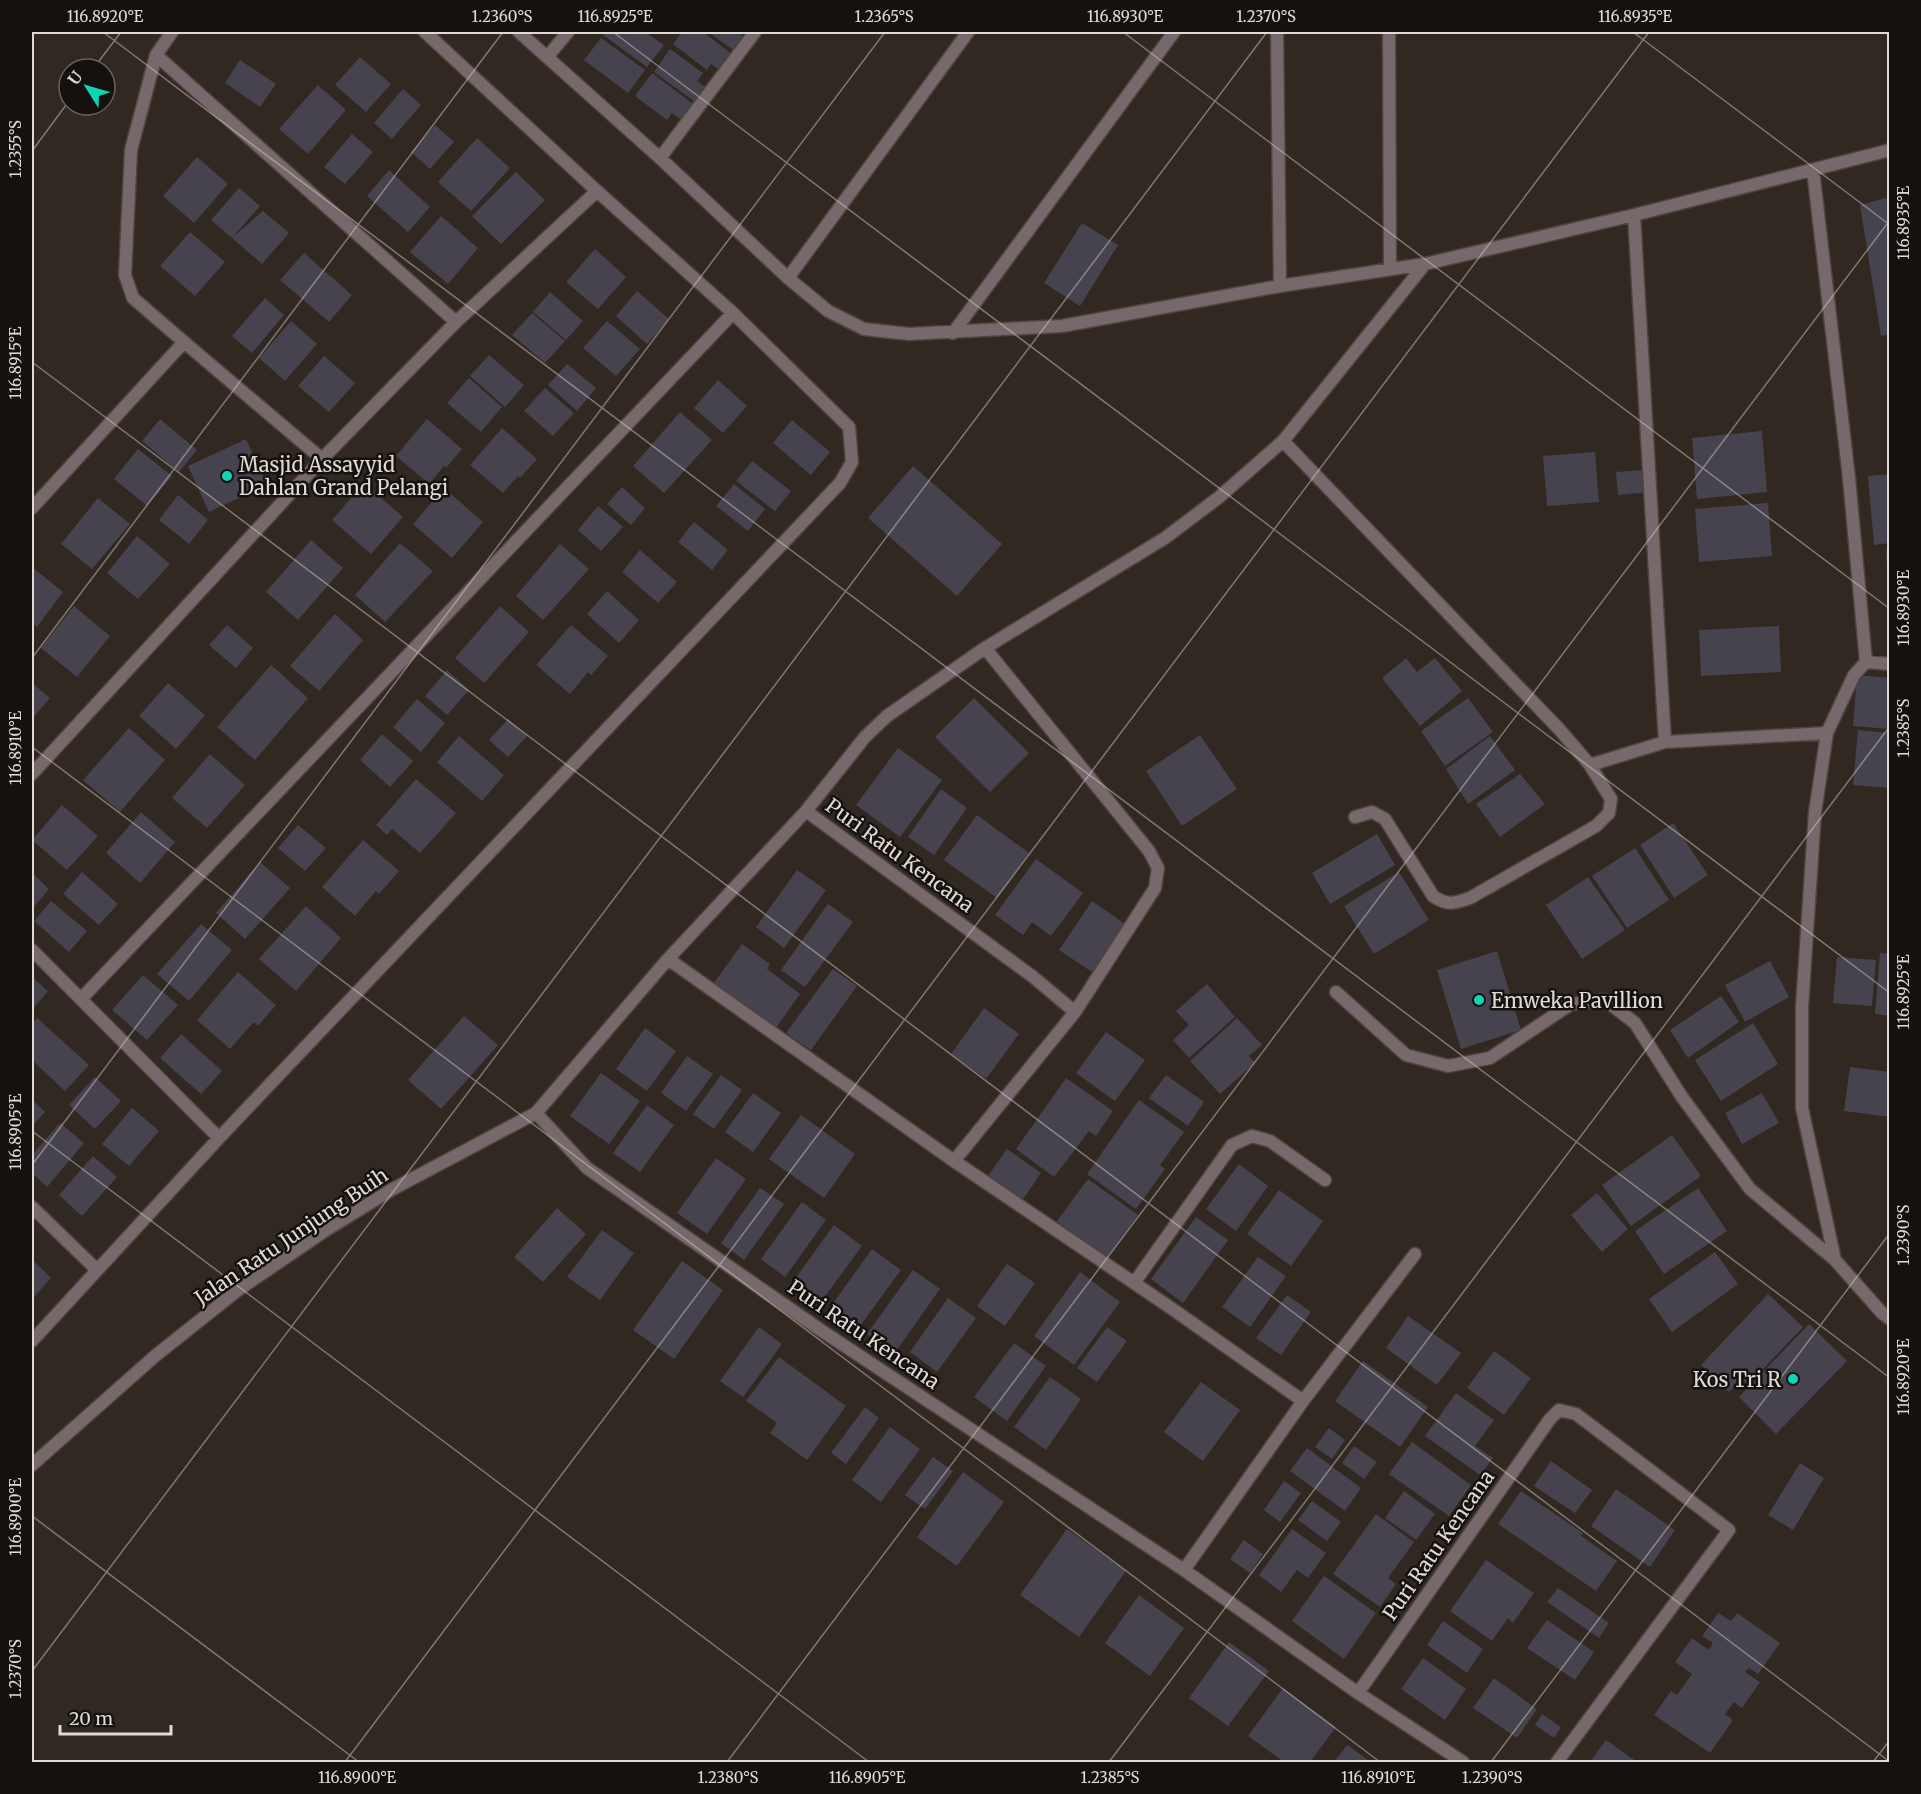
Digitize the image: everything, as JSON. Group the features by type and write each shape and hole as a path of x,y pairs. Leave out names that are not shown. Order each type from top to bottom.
{"street":[{"path":"172,32 156,55 131,150 125,275 133,298 322,459"},
{"path":"32,1341 219,1138 840,483 852,462 849,427 733,313 425,32"},
{"path":"519,32 660,158 788,278 828,311 864,329 909,334 1062,326 1280,286 1425,264 1634,215 1890,150"},
{"path":"548,56 568,32"},
{"path":"660,158 755,32"},
{"path":"788,278 968,32"},
{"path":"953,333 1174,32"},
{"path":"1277,32 1280,286"},
{"path":"1389,32 1390,269"},
{"path":"156,55 456,322"},
{"path":"1813,170 1849,478 1866,662 1854,675 1827,733 1815,812 1802,1007 1802,1108 1835,1260"},
{"path":"32,774 322,459 456,322 597,191"},
{"path":"1634,215 1665,742"},
{"path":"536,1113 668,959 806,811 865,737 887,716 985,648 1165,538 1218,498 1283,441 1425,264"},
{"path":"81,999 733,313"},
{"path":"32,508 184,342"},
{"path":"1283,441 1559,729 1590,765 1611,800 1609,813 1596,826 1470,898 1456,903 1442,902 1433,896 1385,819 1372,812 1355,817"},
{"path":"954,1161 1074,1012 1155,888 1158,868 1149,851 985,648"},
{"path":"1866,662 1890,664"},
{"path":"1590,765 1665,742 1827,733"},
{"name":"Puri Ratu Kencana","path":"806,811 1032,976 1074,1012"},
{"path":"32,950 219,1138"},
{"path":"668,959 954,1161 1303,1401"},
{"path":"1336,992 1406,1054 1448,1066 1490,1058 1570,1004 1605,1000 1635,1023 1682,1097 1750,1189 1835,1260 1890,1319"},
{"name":"Puri Ratu Kencana","path":"536,1113 587,1168 822,1331 1184,1570 1358,1693 1463,1762"},
{"name":"Jalan Ratu Junjung Buih","path":"32,1465 154,1356 238,1290 326,1230 391,1190 536,1113"},
{"path":"1134,1283 1232,1145 1252,1136 1269,1141 1325,1180"},
{"path":"32,1207 97,1270"},
{"path":"1184,1570 1303,1401 1415,1254"},
{"name":"Puri Ratu Kencana","path":"1358,1693 1550,1419 1559,1410 1576,1414 1729,1530 1557,1762"}],"building":[{"path":"606,32 645,32 664,45 647,67 603,35"},
{"path":"682,32 703,32 733,55 721,71 711,64 707,70 673,44"},
{"path":"708,32 737,32 745,37 735,51"},
{"path":"601,38 645,70 628,93 584,60"},
{"path":"670,49 703,73 697,81 709,90 698,104 654,72"},
{"path":"360,57 391,84 366,112 335,85"},
{"path":"240,60 276,84 260,107 225,83"},
{"path":"652,73 696,106 685,122 672,113 667,120 635,96"},
{"path":"318,85 346,110 308,154 279,129"},
{"path":"403,89 421,105 392,139 374,123"},
{"path":"435,125 454,142 430,169 411,152"},
{"path":"352,134 373,152 345,184 324,167"},
{"path":"477,138 510,168 471,211 438,182"},
{"path":"197,157 228,184 194,223 163,196"},
{"path":"389,170 430,207 408,232 367,196"},
{"path":"516,172 545,200 501,244 472,216"},
{"path":"239,188 260,206 232,238 211,220"},
{"path":"1890,197 1890,334 1881,336 1860,205"},
{"path":"263,211 289,233 262,264 232,238"},
{"path":"441,216 478,248 448,284 410,252"},
{"path":"1082,223 1118,245 1080,306 1044,283"},
{"path":"190,232 225,262 195,296 160,266"},
{"path":"595,249 626,277 598,309 566,282"},
{"path":"304,253 352,295 329,322 280,280"},
{"path":"637,291 669,319 647,344 616,316"},
{"path":"550,292 583,321 566,340 533,312"},
{"path":"265,298 284,315 252,353 232,336"},
{"path":"532,313 565,341 545,363 512,335"},
{"path":"291,321 317,344 285,381 259,358"},
{"path":"607,321 640,349 616,376 583,348"},
{"path":"489,355 524,385 505,407 470,376"},
{"path":"324,356 355,383 329,412 298,386"},
{"path":"567,364 596,388 577,411 548,385"},
{"path":"469,378 502,407 481,432 447,403"},
{"path":"718,380 747,406 723,433 694,408"},
{"path":"545,388 574,413 553,436 524,411"},
{"path":"680,412 712,440 664,493 633,466"},
{"path":"160,419 197,450 179,472 142,441"},
{"path":"427,419 462,449 429,484 396,456"},
{"path":"792,420 830,452 811,475 773,443"},
{"path":"502,428 537,459 503,493 470,465"},
{"path":"1762,431 1767,492 1697,499 1692,438"},
{"name":"Masjid Assayyid Dahlan Grand Pelangi","path":"246,439 267,485 209,512 188,466"},
{"path":"138,449 172,476 147,506 114,479"},
{"path":"1595,452 1599,502 1547,506 1543,456"},
{"path":"752,461 791,491 775,511 736,481"},
{"path":"913,466 1002,544 957,596 868,518"},
{"path":"1647,470 1649,492 1618,495 1616,472"},
{"path":"1890,474 1890,543 1874,545 1868,476"},
{"path":"364,483 403,517 371,554 332,520"},
{"path":"734,484 765,509 748,531 716,506"},
{"path":"622,487 645,508 631,525 607,504"},
{"path":"444,488 483,522 452,558 413,524"},
{"path":"178,495 208,520 189,544 159,520"},
{"path":"98,498 130,524 92,569 61,544"},
{"path":"1768,503 1772,556 1699,562 1695,509"},
{"path":"598,506 623,527 601,551 578,530"},
{"path":"694,522 728,550 712,570 678,542"},
{"path":"137,536 170,564 138,599 107,573"},
{"path":"311,540 343,568 298,620 266,592"},
{"path":"400,543 433,571 385,622 355,595"},
{"path":"560,544 589,569 543,620 516,596"},
{"path":"640,550 677,582 658,603 622,572"},
{"path":"1886,550 1890,550 1890,590 1888,590"},
{"path":"32,567 63,592 37,627 32,622"},
{"path":"607,591 639,620 619,643 587,614"},
{"path":"74,606 110,636 77,677 41,648"},
{"path":"500,606 529,632 484,683 455,658"},
{"path":"335,614 363,640 319,691 290,666"},
{"path":"227,625 253,648 236,668 209,645"},
{"path":"571,625 608,656 591,675 588,672 570,694 536,665"},
{"path":"1779,626 1781,672 1701,676 1699,630"},
{"path":"1406,658 1417,672 1435,658 1462,691 1420,726 1382,678"},
{"path":"271,665 308,698 255,760 217,727"},
{"path":"447,670 469,690 447,715 425,696"},
{"path":"1857,675 1890,678 1890,729 1853,726"},
{"path":"32,683 50,698 32,719"},
{"path":"168,683 205,715 176,749 139,716"},
{"path":"974,698 1029,753 990,792 935,737"},
{"path":"1468,698 1493,732 1445,766 1421,731"},
{"path":"417,699 445,723 421,752 393,727"},
{"path":"508,719 527,736 508,757 489,740"},
{"path":"129,728 165,760 120,812 83,780"},
{"path":"1858,730 1890,733 1890,788 1853,785"},
{"path":"382,734 413,761 390,787 360,760"},
{"path":"1200,735 1237,789 1182,826 1146,771"},
{"path":"459,736 504,775 482,801 437,762"},
{"path":"1490,736 1515,770 1468,804 1446,769"},
{"path":"898,748 942,780 900,837 856,805"},
{"path":"210,754 245,785 207,828 172,798"},
{"path":"1520,774 1545,804 1500,837 1476,804"},
{"path":"416,779 456,813 420,853 392,829 387,835 376,825"},
{"path":"941,789 967,808 934,855 908,837"},
{"path":"62,805 98,836 67,870 32,840"},
{"path":"141,812 175,842 140,883 106,853"},
{"path":"977,815 1029,853 997,898 944,860"},
{"path":"1673,823 1708,875 1674,898 1640,845"},
{"path":"298,825 326,848 305,871 278,848"},
{"path":"1377,834 1395,865 1330,904 1312,873"},
{"path":"363,840 399,871 379,894 376,891 355,916 322,887"},
{"path":"1635,848 1669,900 1627,928 1592,876"},
{"path":"1036,859 1083,893 1051,936 1032,922 1023,935 995,915"},
{"path":"260,862 290,888 245,939 216,913"},
{"path":"797,870 826,890 784,948 756,927"},
{"path":"82,872 118,904 99,925 63,894"},
{"path":"1399,872 1429,920 1374,954 1344,906"},
{"path":"32,873 49,889 32,909"},
{"path":"1588,877 1625,930 1582,959 1546,905"},
{"path":"51,901 87,931 69,952 34,921"},
{"path":"1092,901 1125,924 1092,972 1059,950"},
{"path":"828,904 853,922 805,987 781,970"},
{"path":"306,906 341,938 296,991 259,959"},
{"path":"201,924 232,950 189,1001 157,974"},
{"path":"742,944 770,964 767,969 800,994 773,1032 711,987"},
{"name":"Emweka Pavillion","path":"1497,951 1521,1030 1461,1049 1437,970"},
{"path":"1880,953 1890,954 1890,1016 1875,1014"},
{"path":"1837,957 1876,960 1872,1006 1833,1003"},
{"path":"1770,961 1789,997 1745,1022 1725,985"},
{"path":"833,969 857,986 811,1050 786,1033"},
{"path":"238,972 276,1005 258,1026 254,1022 230,1049 197,1020"},
{"path":"143,975 178,1005 147,1040 112,1010"},
{"path":"32,977 48,991 32,1010"},
{"path":"1207,984 1235,1017 1189,1058 1173,1040 1189,1025 1176,1011"},
{"path":"1721,996 1739,1022 1688,1058 1670,1030"},
{"path":"984,1008 1019,1034 986,1079 951,1054"},
{"path":"464,1016 498,1045 441,1109 408,1080"},
{"path":"37,1018 89,1065 65,1091 32,1060 32,1024"},
{"path":"1237,1018 1262,1045 1249,1056 1255,1063 1220,1094 1190,1061"},
{"path":"1753,1023 1778,1064 1721,1101 1695,1060"},
{"path":"645,1028 676,1051 647,1091 616,1069"},
{"path":"1106,1032 1145,1060 1115,1101 1076,1073"},
{"path":"181,1034 222,1071 201,1094 160,1058"},
{"path":"687,1056 713,1074 686,1111 661,1093"},
{"path":"1850,1067 1890,1072 1890,1117 1844,1111"},
{"path":"601,1073 640,1101 609,1144 570,1116"},
{"path":"721,1075 742,1090 714,1129 693,1114"},
{"path":"1166,1075 1204,1102 1188,1126 1149,1098"},
{"path":"95,1077 121,1101 95,1129 69,1105"},
{"path":"1066,1078 1113,1111 1096,1136 1089,1131 1054,1177 1016,1149"},
{"path":"753,1093 781,1113 753,1152 725,1132"},
{"path":"1762,1093 1779,1123 1742,1144 1725,1113"},
{"path":"32,1099 45,1112 32,1126"},
{"path":"1139,1100 1184,1132 1160,1165 1165,1169 1136,1209 1087,1174"},
{"path":"647,1105 674,1125 640,1172 613,1153"},
{"path":"132,1108 159,1131 129,1166 102,1144"},
{"path":"801,1115 855,1154 824,1198 769,1159"},
{"path":"60,1123 84,1143 47,1187 32,1173 32,1155"},
{"path":"1672,1135 1701,1176 1631,1226 1602,1185"},
{"path":"1007,1149 1041,1173 1021,1202 987,1177"},
{"path":"93,1156 117,1177 82,1216 59,1195"},
{"path":"716,1158 746,1179 707,1234 677,1213"},
{"path":"1239,1164 1268,1186 1236,1231 1206,1209"},
{"path":"1088,1179 1138,1215 1107,1258 1057,1221"},
{"path":"760,1188 784,1204 744,1260 721,1243"},
{"path":"1698,1188 1727,1231 1664,1274 1635,1231"},
{"path":"1279,1190 1323,1221 1291,1266 1247,1234"},
{"path":"1597,1193 1628,1229 1602,1252 1571,1215"},
{"path":"802,1202 826,1220 785,1277 761,1259"},
{"path":"557,1208 586,1234 543,1282 514,1257"},
{"path":"1196,1217 1228,1240 1183,1303 1151,1279"},
{"path":"834,1225 862,1246 820,1303 792,1283"},
{"path":"602,1230 634,1253 600,1300 567,1277"},
{"path":"872,1249 901,1270 857,1330 829,1309"},
{"path":"1715,1252 1738,1284 1672,1332 1649,1299"},
{"path":"1258,1257 1286,1276 1250,1327 1222,1307"},
{"path":"32,1259 51,1278 32,1299"},
{"path":"682,1261 723,1290 674,1359 633,1330"},
{"path":"1007,1264 1035,1283 1005,1326 977,1306"},
{"path":"913,1270 940,1289 894,1354 867,1334"},
{"path":"1080,1272 1120,1302 1074,1365 1034,1336"},
{"path":"1768,1294 1803,1327 1748,1385 1742,1379 1729,1392 1701,1365"},
{"path":"1287,1295 1311,1312 1281,1355 1256,1338"},
{"path":"948,1298 976,1318 937,1372 910,1352"},
{"path":"1408,1316 1461,1353 1437,1385 1386,1348"},
{"name":"Kos Tri R","path":"1809,1324 1847,1361 1776,1434 1739,1397"},
{"path":"759,1327 782,1344 743,1397 720,1381"},
{"path":"1107,1327 1127,1341 1097,1382 1077,1368"},
{"path":"1014,1343 1046,1366 1007,1421 974,1397"},
{"path":"1494,1351 1531,1378 1504,1415 1467,1388"},
{"path":"779,1357 846,1406 807,1460 770,1433 777,1423 746,1401"},
{"path":"1363,1361 1428,1407 1400,1447 1335,1401"},
{"path":"1050,1377 1081,1399 1046,1450 1014,1427"},
{"path":"1201,1382 1240,1410 1203,1461 1164,1432"},
{"path":"1456,1393 1494,1420 1475,1446 1493,1458 1480,1475 1425,1436"},
{"path":"865,1407 879,1418 846,1464 831,1453"},
{"path":"890,1427 920,1449 881,1502 852,1480"},
{"path":"1329,1428 1345,1440 1332,1459 1315,1447"},
{"path":"1412,1442 1471,1485 1449,1516 1389,1474"},
{"path":"1354,1446 1377,1462 1364,1479 1342,1463"},
{"path":"1307,1448 1361,1488 1345,1511 1290,1471"},
{"path":"933,1457 953,1471 925,1509 905,1495"},
{"path":"1551,1461 1592,1490 1575,1513 1534,1486"},
{"path":"1800,1463 1824,1478 1793,1530 1768,1515"},
{"path":"963,1472 1004,1502 957,1566 917,1537"},
{"path":"1284,1481 1301,1493 1280,1522 1264,1510"},
{"path":"1616,1489 1675,1530 1650,1567 1591,1526"},
{"path":"1404,1491 1435,1514 1416,1540 1385,1518"},
{"path":"1521,1491 1583,1533 1581,1536 1617,1561 1596,1591 1498,1524"},
{"path":"1312,1501 1341,1522 1327,1541 1298,1520"},
{"path":"1376,1514 1414,1542 1388,1578 1396,1584 1380,1607 1333,1574"},
{"path":"1067,1529 1126,1571 1079,1637 1020,1595"},
{"path":"1292,1529 1326,1553 1308,1578 1297,1570 1281,1592 1259,1575"},
{"path":"1244,1540 1263,1554 1250,1573 1230,1559"},
{"path":"1486,1560 1534,1593 1513,1623 1508,1618 1492,1641 1450,1611"},
{"path":"1324,1576 1376,1613 1344,1659 1292,1621"},
{"path":"1558,1588 1609,1623 1599,1638 1547,1602"},
{"path":"1139,1595 1184,1628 1150,1676 1105,1643"},
{"path":"1718,1613 1731,1621 1737,1613 1780,1643 1758,1674 1749,1668 1745,1672 1760,1682 1742,1708 1734,1702 1725,1714 1733,1720 1710,1753 1654,1715 1671,1691 1677,1695 1692,1674 1675,1662 1692,1638 1709,1650 1713,1643 1702,1636"},
{"path":"1547,1620 1594,1652 1575,1680 1527,1648"},
{"path":"1443,1621 1483,1649 1467,1673 1427,1645"},
{"path":"1229,1642 1269,1671 1228,1726 1189,1698"},
{"path":"1423,1658 1466,1689 1445,1720 1401,1689"},
{"path":"1494,1678 1537,1709 1517,1738 1473,1708"},
{"path":"1283,1688 1336,1727 1310,1762 1284,1762 1248,1736"},
{"path":"1542,1714 1561,1727 1554,1738 1535,1725"},
{"path":"1606,1740 1637,1762 1590,1762"},
{"path":"1347,1745 1371,1762 1334,1762"}],"place":[{"name":"Masjid Assayyid Dahlan Grand Pelangi","path":"227,476"},
{"name":"Emweka Pavillion","path":"1479,1000"},
{"name":"Kos Tri R","path":"1793,1379"}]}
